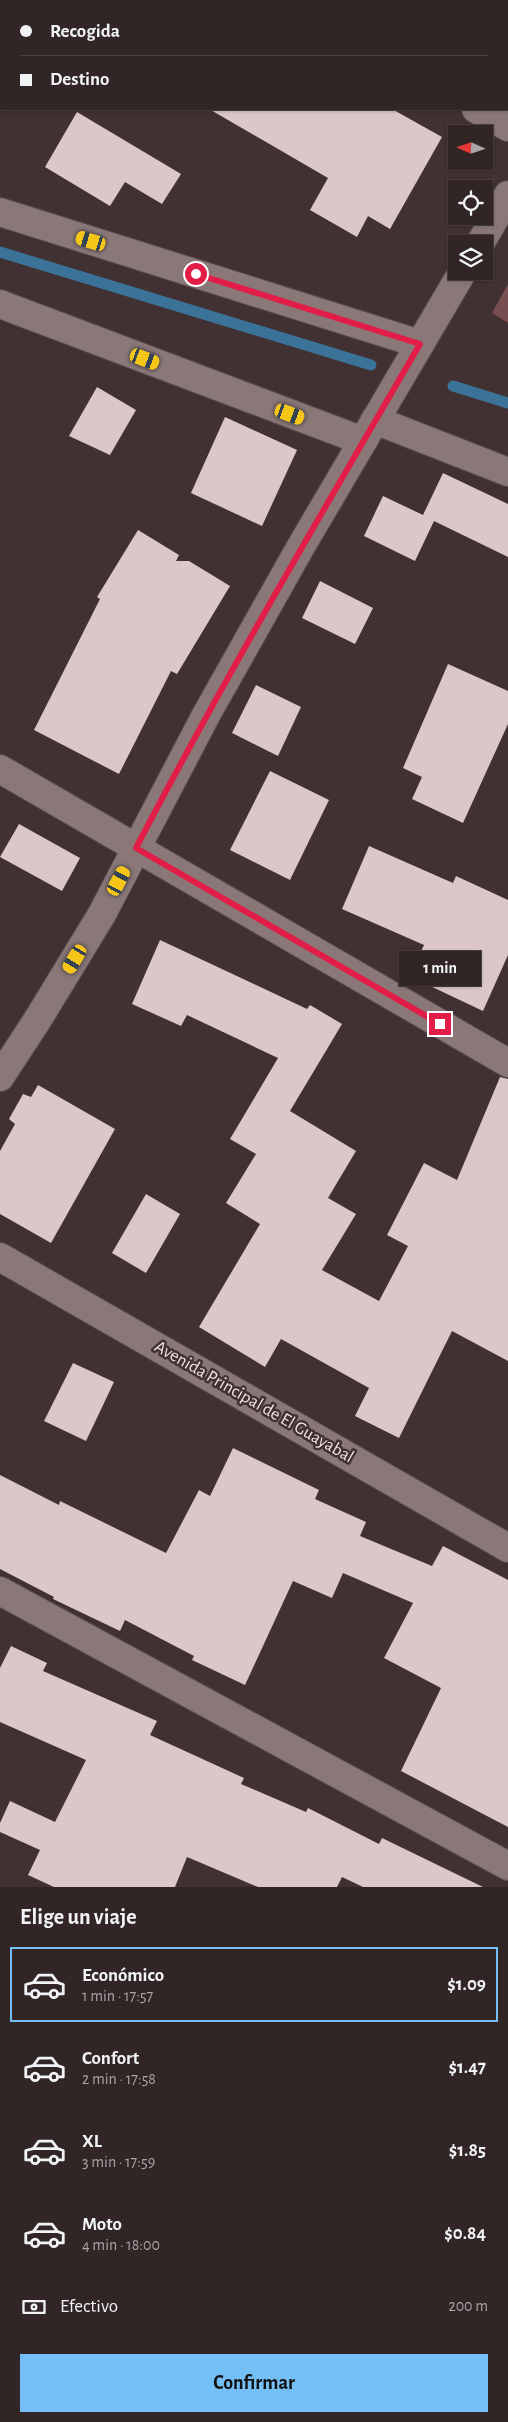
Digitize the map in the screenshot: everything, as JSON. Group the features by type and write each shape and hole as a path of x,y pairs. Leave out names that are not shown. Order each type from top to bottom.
{"street":[{"path":"478,110 508,127"},
{"path":"485,235 508,195"},
{"path":"0,212 420,344"},
{"path":"0,1077 102,914 206,715 369,430 458,280"},
{"path":"0,304 369,430 508,472"},
{"path":"0,768 508,1063"},
{"name":"Avenida Principal de El Guayabal","path":"0,1257 508,1548"},
{"path":"0,1591 508,1866"}],"shaded area":[{"path":"508,284 508,323 492,313"}],"building":[{"path":"211,110 394,110 442,137 390,229 368,216 357,237 310,210 328,178"},
{"path":"77,112 181,174 162,204 125,182 110,206 45,167"},
{"path":"97,387 136,410 110,455 69,436"},
{"path":"225,417 297,450 262,526 191,493"},
{"path":"443,473 508,504 508,557 434,521 415,561 364,536 383,496 423,515"},
{"path":"138,530 179,555 176,561 189,561 230,586 177,674 171,671 119,774 34,730 100,599 97,597"},
{"path":"320,581 373,608 355,644 302,618"},
{"path":"448,664 508,691 508,724 463,823 412,799 422,777 403,768"},
{"path":"256,685 301,707 278,756 232,733"},
{"path":"270,771 329,800 290,880 230,850"},
{"path":"19,824 80,858 62,891 0,857"},
{"path":"369,846 453,883 456,876 508,900 508,955 483,1011 409,976 424,945 342,909"},
{"path":"160,940 307,1009 310,1005 342,1024 290,1111 356,1151 328,1198 356,1214 322,1270 379,1301 408,1246 387,1235 424,1163 457,1180 500,1077 508,1079 508,1361 452,1331 399,1438 355,1416 369,1388 281,1339 265,1367 199,1327 260,1224 226,1203 256,1154 230,1139 278,1058 187,1015 181,1026 132,1004"},
{"path":"38,1085 115,1129 51,1243 0,1214 0,1151 15,1124 9,1119 23,1094 31,1097"},
{"path":"146,1194 180,1214 146,1273 112,1253"},
{"path":"73,1363 114,1382 86,1441 44,1421"},
{"path":"233,1448 319,1490 315,1499 366,1522 360,1536 432,1566 443,1546 508,1580 508,1827 401,1771 441,1688 384,1658 413,1603 343,1573 332,1598 293,1581 245,1685 192,1660 194,1656 125,1620 120,1631 53,1599 54,1597 0,1569 0,1475 59,1505 60,1501 166,1553 199,1490 210,1496"},
{"path":"11,1646 47,1663 43,1671 157,1721 150,1735 244,1778 241,1784 306,1812 308,1808 379,1844 382,1838 483,1887 363,1887 342,1877 337,1887 258,1887 187,1857 175,1887 54,1887 28,1875 40,1850 0,1832 0,1823 10,1801 55,1822 86,1760 0,1722 0,1668"}],"waterway":[{"path":"0,252 371,365"},
{"path":"453,386 508,403"}],"route":[{"path":"196,274 420,344 300,548 206,715 136,848 440,1024"}]}
